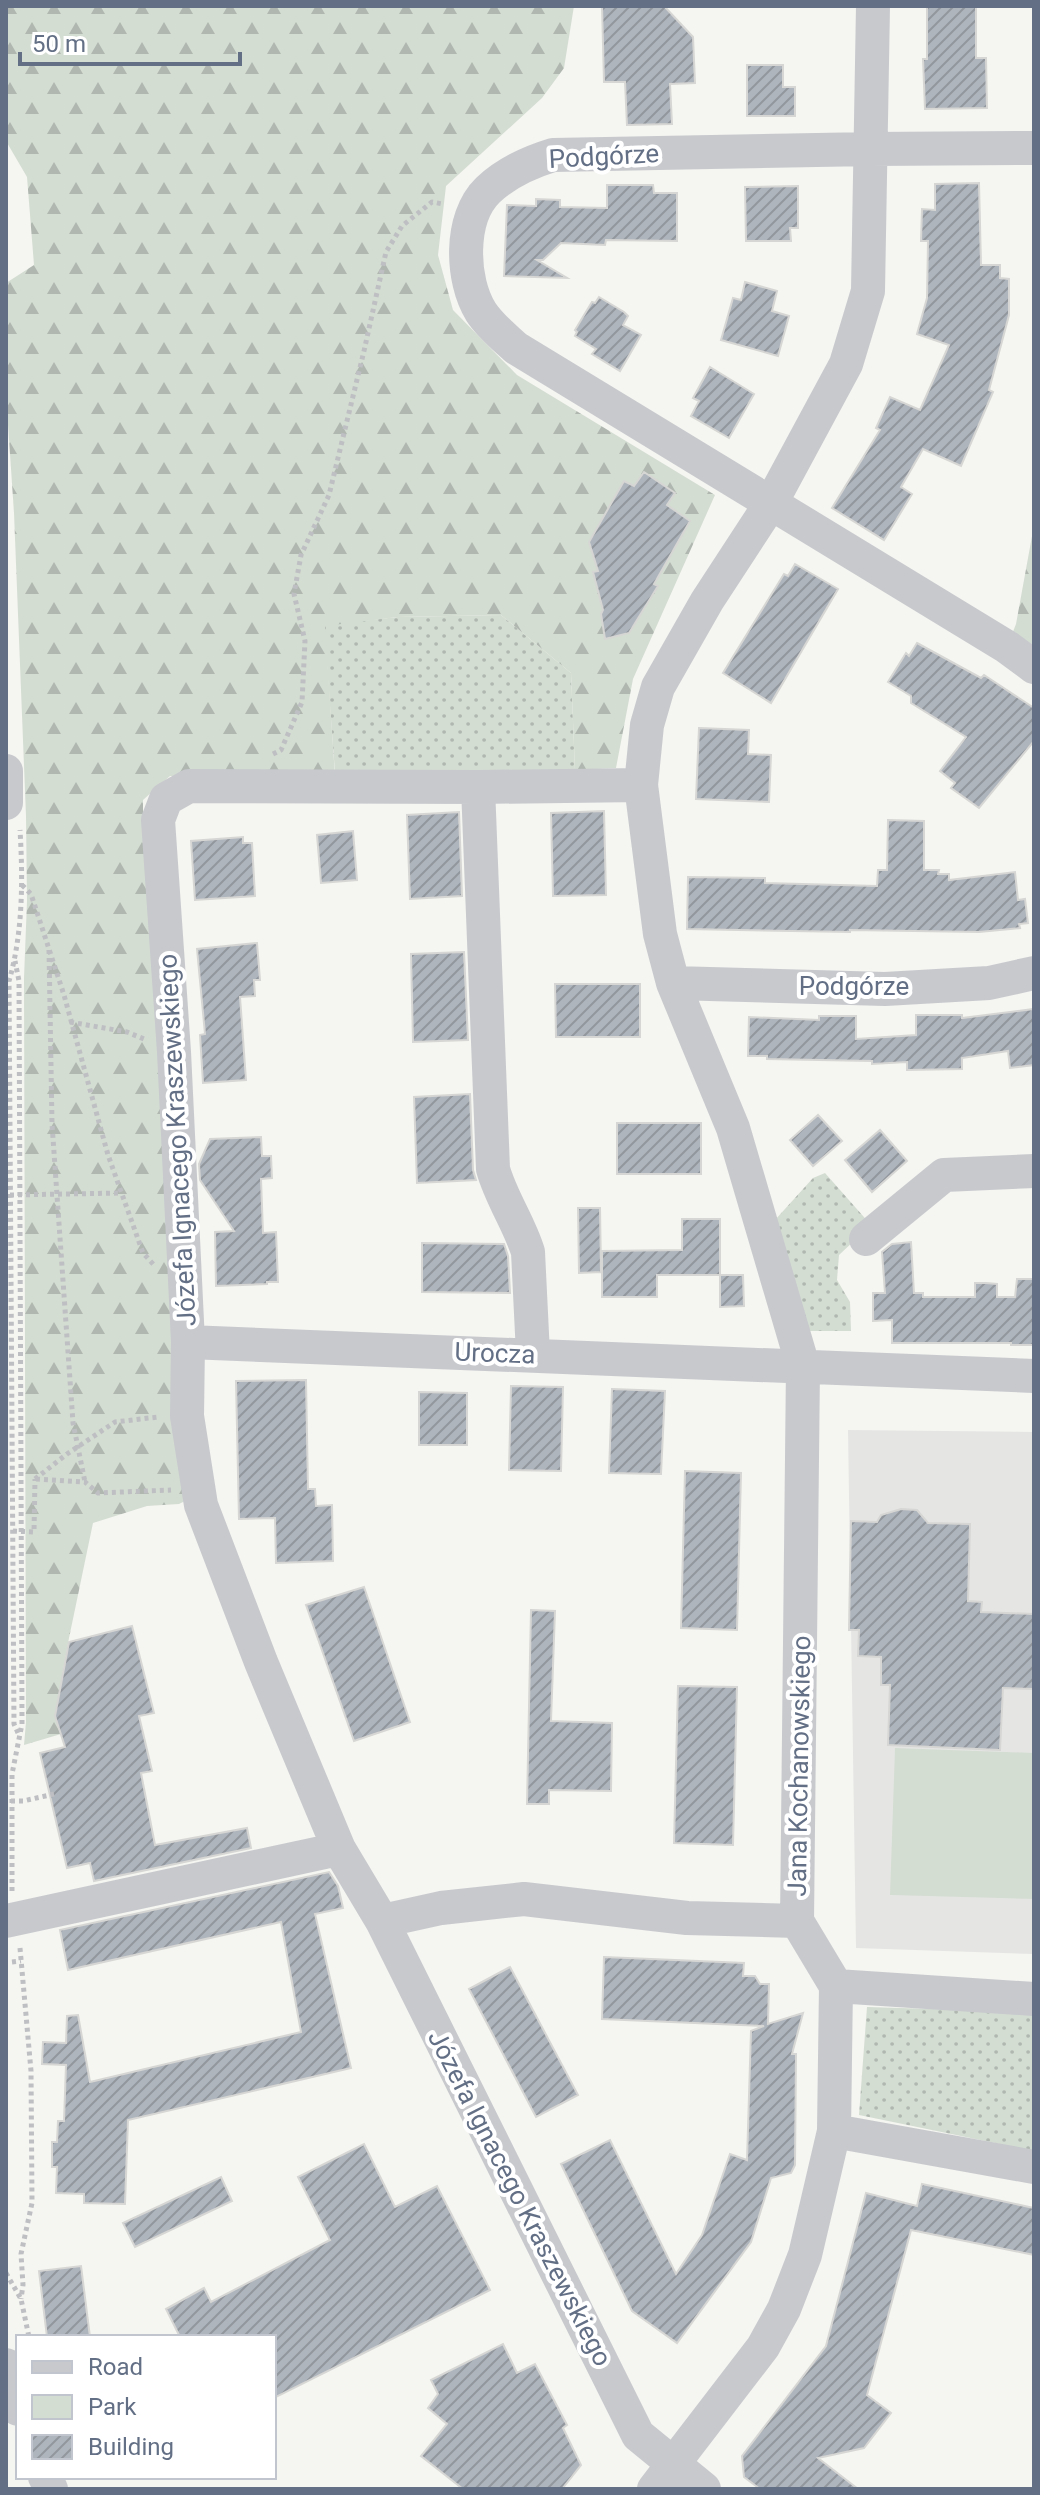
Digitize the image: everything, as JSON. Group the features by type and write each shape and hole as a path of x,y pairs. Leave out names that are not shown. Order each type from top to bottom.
{"street":[{"path":"803,1366 733,1128 673,983 660,934 641,785 647,725 658,687 707,601 771,503 846,364 868,291 873,6"},
{"name":"Podgórze","path":"1034,148 553,155 530,162 485,192 468,232 465,260 470,287 481,312 516,348 1007,647 1034,667"},
{"path":"6,771 13,814"},
{"name":"Józefa Ignacego Kraszewskiego","path":"641,785 189,786 166,799 158,820 174,1052 188,1342 187,1416 201,1505 261,1662 339,1849 382,1921 638,2435 664,2477 704,2489"},
{"path":"478,787 493,1169 498,1189 528,1252 533,1354"},
{"name":"Podgórze","path":"673,983 885,989 989,983 1034,973"},
{"path":"866,1239 944,1175 1034,1171"},
{"name":"Urocza","path":"188,1342 1034,1376"},
{"name":"Jana Kochanowskiego","path":"803,1366 797,1921 836,1986"},
{"path":"18,1908 339,1849"},
{"path":"382,1921 441,1908 524,1899 687,1918 797,1921"},
{"path":"664,2477 763,2347 784,2309 805,2255 834,2131 836,1986 1034,1999"},
{"path":"834,2131 1034,2167"},
{"path":"6,2365 16,2402"}],"path":[{"path":"268,757 281,750 302,702 305,641 294,594 301,555 329,495 386,252 402,226 432,202 476,209"},
{"path":"13,814 22,885 15,961 9,981 14,1724 19,1735"},
{"path":"22,885 31,894 64,995 108,1155 143,1253"},
{"path":"49,950 52,1124 76,1448 85,1482 98,1493 175,1490"},
{"path":"15,961 19,981 22,1724 12,1774 11,1801 18,1908"},
{"path":"70,1022 127,1032 174,1052"},
{"path":"10,1195 121,1193"},
{"path":"35,1479 115,1422 164,1417"},
{"path":"13,1531 34,1532 35,1479"},
{"path":"35,1479 85,1482"},
{"path":"11,1801 54,1794"},
{"path":"12,1962 21,1961 31,2071 32,2203 21,2254 21,2299"},
{"path":"6,2273 21,2299 29,2335"}],"shaded area":[{"path":"848,1430 1034,1432 1034,1954 856,1948"}],"green space":[{"path":"6,6 574,6 564,68 542,98 446,186 438,255 453,310 517,375 715,495 633,679 616,768 575,770 571,673 501,615 398,617 325,626 335,776 170,776 143,800 187,1500 179,1504 147,1506 93,1523 55,1715 61,1734 24,1745 26,816 6,395 6,283 34,265 27,177 6,141"},
{"path":"1034,525 1034,667 1007,647 1016,624"},
{"path":"501,615 571,673 575,770 336,786 324,625 398,617"},
{"path":"825,1173 871,1225 839,1255 837,1280 850,1302 851,1331 807,1331 775,1220 813,1178"},
{"path":"895,1748 1034,1753 1034,1899 890,1895"},
{"path":"867,2007 1034,2012 1034,2151 859,2115"}],"building":[{"path":"602,6 664,6 693,37 695,83 670,84 672,124 627,125 625,82 604,82"},
{"path":"927,6 976,6 976,58 986,58 987,108 925,109 923,59 927,59"},
{"path":"747,65 783,65 783,87 795,87 795,116 747,116"},
{"path":"979,183 981,265 1000,265 1000,278 1009,279 1009,315 989,390 993,392 961,466 923,449 901,487 912,494 884,540 832,508 880,430 876,428 890,397 920,410 949,345 917,334 927,298 928,241 921,241 922,209 935,210 935,184"},
{"path":"607,185 653,185 654,193 677,193 677,241 606,240 605,245 561,243 543,260 537,260 567,278 504,276 507,205 536,206 536,199 560,200 560,207 607,208"},
{"path":"798,186 798,228 790,228 791,241 746,241 745,187"},
{"path":"745,282 777,291 772,311 789,316 778,356 721,340 733,298 741,300"},
{"path":"599,297 624,312 628,316 623,325 641,335 620,371 592,354 596,349 575,336 575,330 592,302 595,303"},
{"path":"710,367 754,394 729,438 691,416 699,401 693,398"},
{"path":"644,472 675,493 667,505 690,521 654,584 658,586 629,633 605,639 603,610 593,572 598,571 589,542 624,481 634,486"},
{"path":"795,564 838,589 771,703 723,673 784,574 788,576"},
{"path":"917,643 981,678 984,675 1034,708 1034,741 979,808 951,788 955,783 940,771 966,737 911,703 911,696 888,682 906,653 909,656"},
{"path":"699,728 749,730 748,754 771,755 769,802 696,799"},
{"path":"604,811 606,895 553,896 551,813"},
{"path":"459,812 462,896 410,899 407,815"},
{"path":"888,820 924,821 924,870 949,874 949,880 1015,872 1018,900 1025,899 1028,923 1019,924 1020,928 979,932 687,929 688,877 765,878 765,883 877,886 878,870 887,870"},
{"path":"353,831 357,880 321,883 317,835"},
{"path":"243,837 243,843 252,843 255,896 195,900 191,841"},
{"path":"257,943 260,980 254,980 255,996 240,997 246,1080 203,1083 200,1035 205,1034 197,949"},
{"path":"464,952 468,1040 413,1042 411,954"},
{"path":"555,984 640,984 640,1037 556,1037"},
{"path":"1034,1009 1034,1065 1010,1068 1008,1051 962,1058 962,1069 907,1070 907,1062 872,1064 872,1061 748,1056 749,1017 819,1020 819,1016 856,1016 856,1039 916,1035 916,1015 962,1015 962,1018"},
{"path":"470,1094 476,1180 417,1183 414,1097"},
{"path":"818,1115 842,1141 813,1166 790,1140"},
{"path":"617,1123 701,1123 701,1174 617,1174"},
{"path":"880,1130 907,1161 872,1192 845,1160"},
{"path":"261,1137 262,1156 271,1156 272,1178 261,1179 263,1233 276,1232 278,1282 216,1286 215,1232 234,1231 200,1180 199,1164 210,1139"},
{"path":"578,1208 600,1208 601,1272 579,1273"},
{"path":"682,1219 720,1219 720,1275 657,1275 657,1297 602,1297 602,1251 682,1250"},
{"path":"911,1242 914,1293 923,1293 923,1297 975,1297 975,1283 986,1283 997,1284 997,1297 1015,1297 1017,1279 1034,1279 1034,1345 892,1343 892,1320 873,1321 873,1293 885,1293 882,1252 892,1244"},
{"path":"422,1243 504,1244 508,1256 510,1293 422,1292"},
{"path":"720,1275 743,1275 744,1306 720,1307"},
{"path":"306,1380 308,1489 315,1489 316,1506 332,1505 333,1561 276,1563 275,1518 239,1519 236,1381"},
{"path":"511,1386 563,1387 561,1471 509,1470"},
{"path":"612,1389 665,1391 661,1474 609,1473"},
{"path":"419,1392 467,1393 467,1445 419,1445"},
{"path":"685,1471 741,1473 737,1630 681,1628"},
{"path":"901,1509 917,1510 928,1523 970,1524 968,1601 982,1602 981,1612 1034,1614 1034,1689 1003,1688 1000,1750 888,1745 890,1685 881,1685 881,1657 858,1656 859,1630 849,1630 851,1521 877,1522 881,1515"},
{"path":"364,1587 410,1722 354,1741 306,1605"},
{"path":"531,1610 555,1611 551,1721 612,1723 611,1791 549,1790 549,1804 527,1804"},
{"path":"132,1626 154,1713 139,1716 152,1771 141,1773 155,1845 247,1828 251,1848 94,1881 90,1863 67,1868 40,1753 65,1747 55,1716 69,1642"},
{"path":"678,1686 737,1687 733,1845 674,1843"},
{"path":"329,1872 338,1886 343,1908 315,1914 351,2068 128,2120 125,2204 84,2203 84,2194 56,2193 57,2167 52,2167 52,2142 57,2142 58,2121 64,2121 66,2065 42,2064 43,2042 66,2043 67,2016 78,2015 90,2082 301,2032 281,1922 68,1970 60,1930"},
{"path":"604,1957 744,1963 743,1976 755,1976 760,1984 769,1984 768,2024 803,2013 792,2054 796,2054 795,2165 791,2173 771,2178 751,2242 677,2343 632,2311 561,2164 610,2140 676,2274 702,2235 730,2154 747,2160 751,2031 764,2026 602,2019"},
{"path":"510,1967 578,2095 536,2117 469,1989"},
{"path":"364,2144 395,2207 437,2186 490,2290 276,2397 276,2335 179,2335 166,2309 204,2288 211,2302 330,2240 298,2177"},
{"path":"221,2177 232,2201 135,2247 123,2223"},
{"path":"922,2184 1034,2208 1034,2255 911,2230 867,2395 891,2413 864,2448 818,2458 858,2489 760,2489 744,2477 742,2456 826,2346 866,2193 917,2206"},
{"path":"81,2266 90,2335 47,2335 39,2271"},
{"path":"503,2344 517,2373 535,2364 567,2425 563,2428 581,2465 562,2489 463,2489 421,2456 447,2424 428,2408 438,2394 431,2380"}]}
